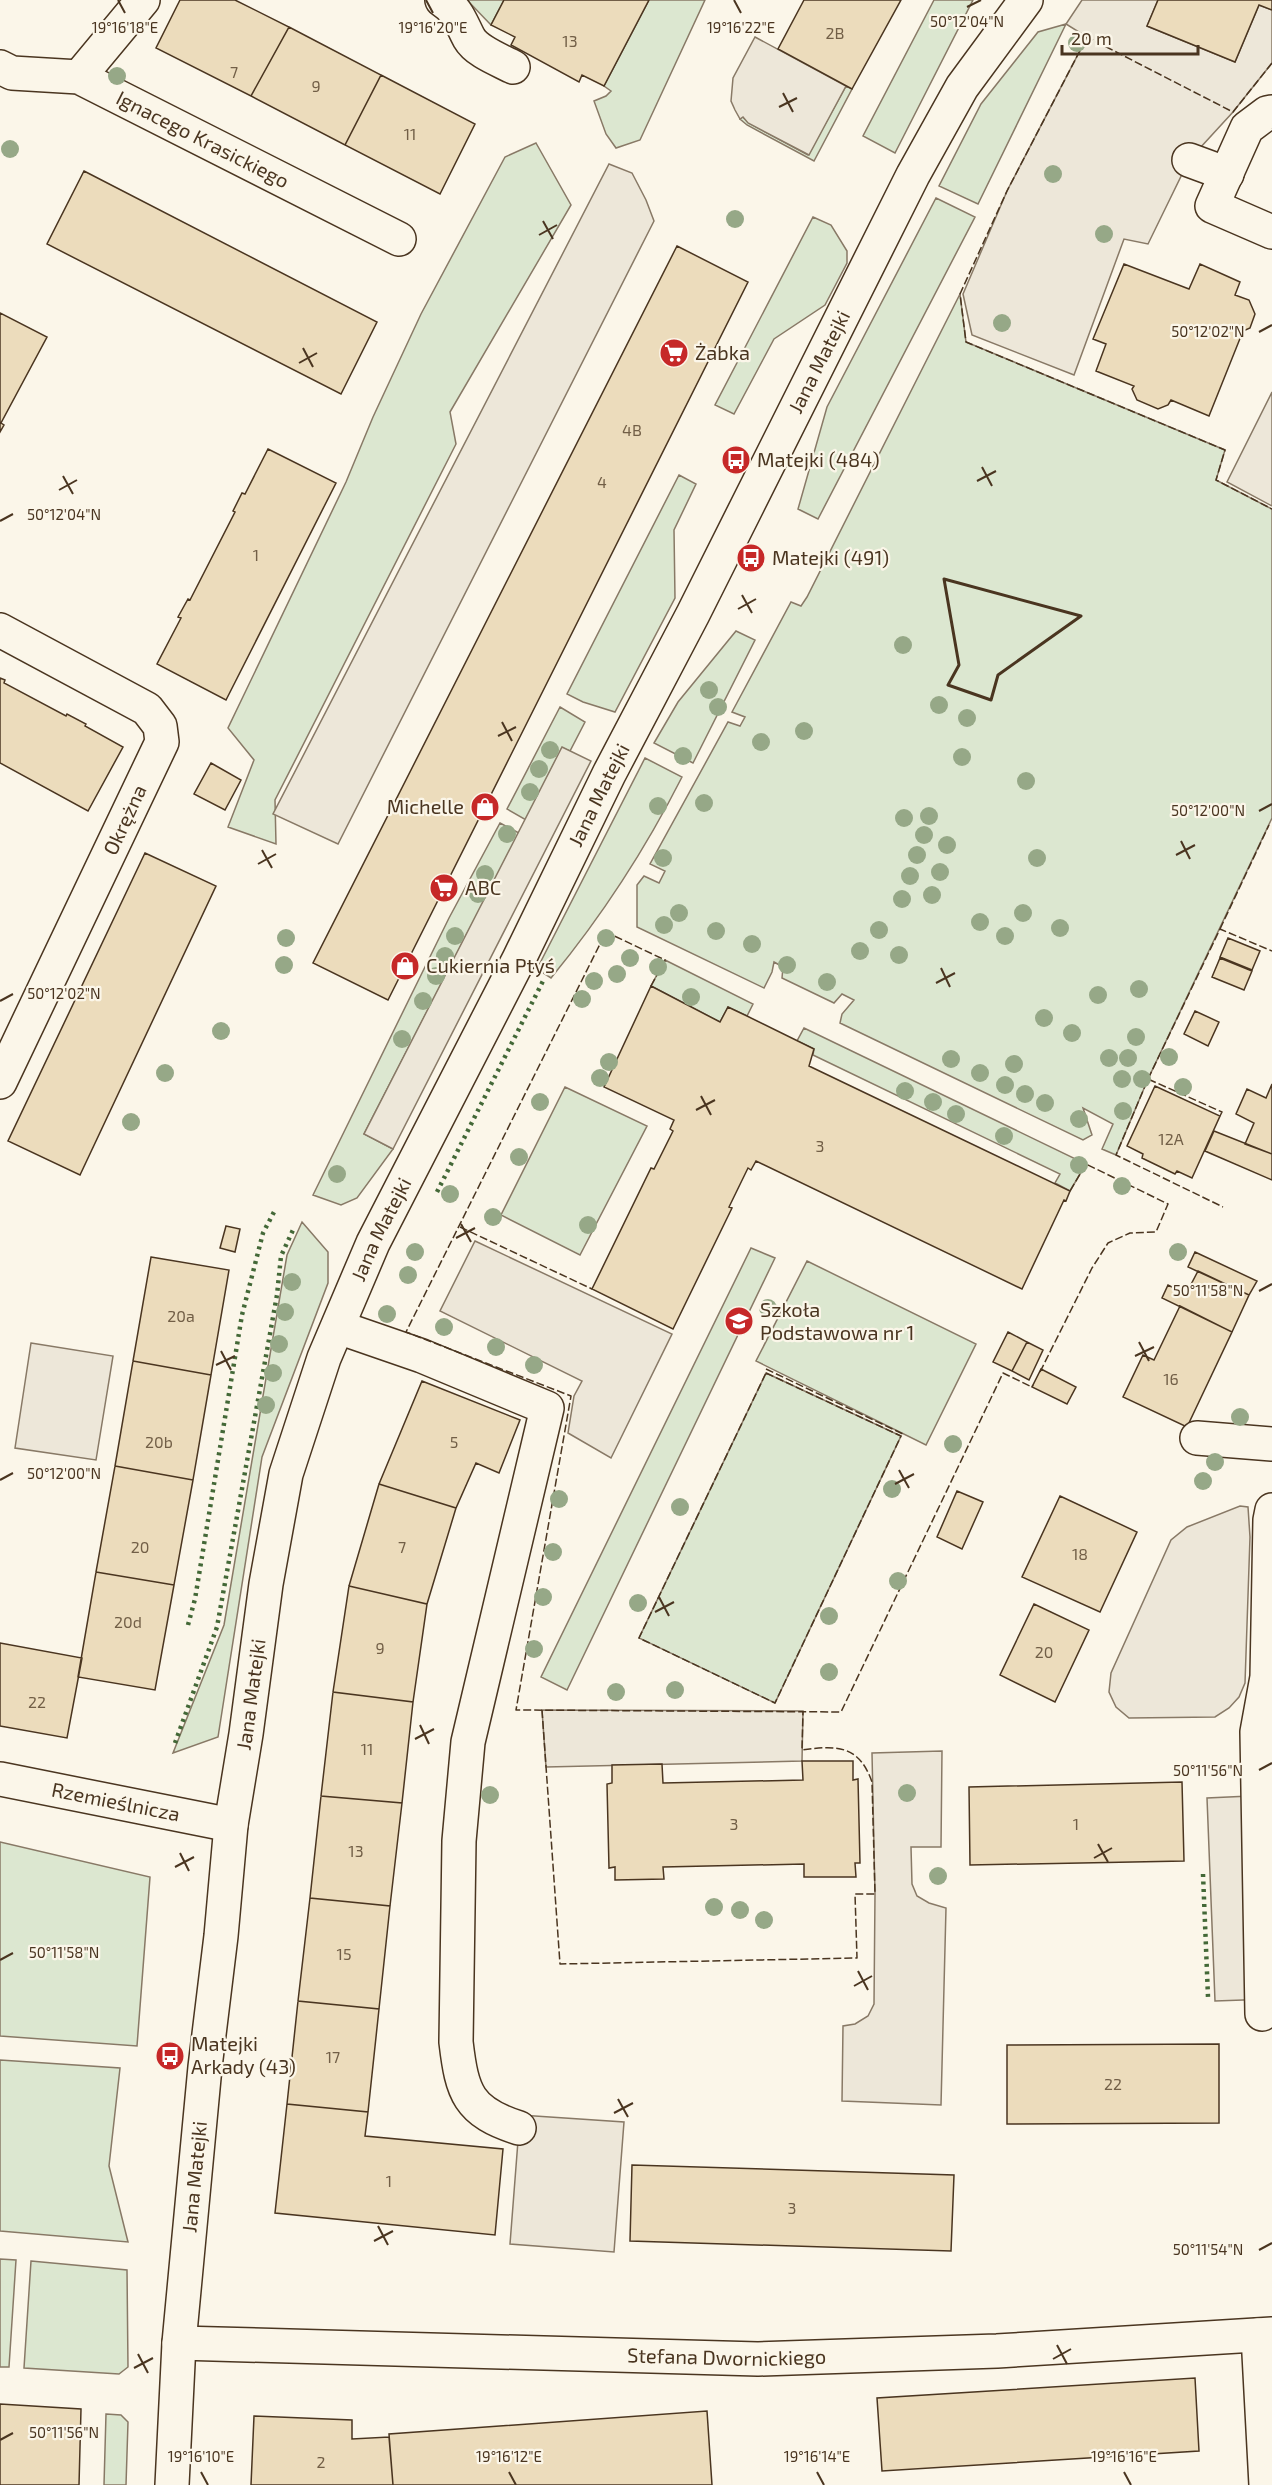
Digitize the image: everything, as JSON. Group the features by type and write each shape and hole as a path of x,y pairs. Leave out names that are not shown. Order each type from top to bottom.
{"street":[{"path":"79,77 143,0"},
{"path":"442,0 452,7 463,23 470,40 491,56 513,67"},
{"name":"Jana Matejki","path":"172,2485 179,2343 231,1825 266,1584 286,1474 324,1358 374,1243 913,175 962,87 999,0"},
{"name":"Jana Matejki","path":"962,87 1026,0"},
{"name":"Ignacego Krasickiego","path":"4,78 79,77 399,239"},
{"path":"1272,112 1267,113 1247,128 1212,206 1272,232"},
{"path":"1189,160 1227,174"},
{"name":"Okrężna","path":"0,630 147,709 160,726 162,742 0,1082"},
{"path":"338,1327 422,1356 547,1408 468,1742 459,1841 456,2042 459,2066 465,2089 477,2108 493,2120 519,2127"},
{"path":"1197,1438 1272,1444"},
{"path":"1262,2014 1257,1732 1267,1677 1272,1510"},
{"name":"Rzemieślnicza","path":"0,1779 231,1825"},
{"path":"1265,2334 1266,2485"},
{"name":"Stefana Dwornickiego","path":"179,2343 758,2359 997,2352 1265,2334"}],"green space":[{"path":"467,0 504,0 491,25"},
{"path":"649,0 705,0 640,140 616,148 606,134 594,101 611,91 604,86"},
{"path":"934,0 973,0 895,153 863,136"},
{"path":"1066,24 978,204 939,186 981,104 1038,32"},
{"path":"846,86 852,89 814,161 740,119 743,117 749,123 808,155"},
{"path":"536,143 571,205 450,412 456,444 275,800 276,844 228,827 254,760 228,728 346,482 373,417 421,314 505,157"},
{"path":"936,198 975,217 818,519 798,509 827,407"},
{"path":"813,217 831,225 847,251 847,263 825,305 774,339 734,414 715,405"},
{"path":"960,294 966,342 1225,450 1216,480 1272,509 1272,818 1148,1079 1116,1155 1102,1149 1113,1124 1083,1108 1092,1135 1083,1140 840,1023 842,1014 854,1000 842,994 834,1003 782,978 783,967 774,962 764,988 637,927 637,885 644,876 659,883 665,871 650,864 728,722 740,726 745,717 732,712 791,602 801,606 807,597"},
{"path":"679,475 696,484 674,530 675,598 615,712 583,702 567,694"},
{"path":"736,631 755,640 693,763 654,743 678,702"},
{"path":"560,707 585,722 570,751 562,748 526,820 507,809"},
{"path":"645,758 682,777 654,830 622,881 551,978 537,969"},
{"path":"500,823 519,833 364,1134 393,1149 357,1198 341,1205 313,1195 449,918"},
{"path":"665,960 753,1004 747,1016 728,1007 720,1022 651,986"},
{"path":"804,1028 1086,1164 1070,1191 1055,1183 1060,1174 813,1055 814,1049 797,1041"},
{"path":"565,1087 647,1126 580,1255 501,1215"},
{"path":"302,1222 328,1252 328,1283 262,1457 218,1737 173,1753 224,1625 287,1255"},
{"path":"751,1248 775,1258 567,1690 541,1677"},
{"path":"807,1261 976,1344 926,1445 756,1361"},
{"path":"766,1373 901,1436 775,1703 639,1638"},
{"path":"0,1842 150,1877 137,2046 0,2036"},
{"path":"0,2060 120,2068 109,2166 128,2242 0,2231"},
{"path":"0,2259 16,2260 9,2367 0,2367"},
{"path":"31,2261 127,2270 128,2367 119,2374 24,2368"},
{"path":"106,2414 121,2415 128,2422 126,2485 104,2485"}],"shaded area":[{"path":"1082,0 1158,0 1147,26 1235,62 1259,5 1272,10 1272,63 1233,112 1189,160 1148,244 1124,239 1074,375 972,335 963,294 1007,191 1087,37 1066,24"},
{"path":"755,37 846,86 809,155 748,123 743,117 740,119 735,110 731,101 733,78"},
{"path":"609,164 632,173 654,221 338,844 273,814"},
{"path":"1272,392 1272,506 1227,482"},
{"path":"562,747 591,761 393,1149 364,1134"},
{"path":"475,1241 672,1334 611,1458 568,1433 574,1396 582,1381 440,1311"},
{"path":"31,1343 113,1356 96,1460 15,1448"},
{"path":"1240,1506 1248,1507 1250,1537 1245,1683 1239,1697 1229,1708 1215,1717 1129,1718 1116,1707 1109,1692 1111,1673 1171,1540 1187,1527"},
{"path":"542,1710 803,1711 802,1761 546,1767"},
{"path":"942,1751 941,1847 911,1847 912,1884 917,1896 929,1903 946,1908 941,2105 842,2101 843,2026 855,2024 868,2016 874,2004 875,1894 872,1753"},
{"path":"1272,1795 1272,1999 1215,2001 1207,1798"},
{"path":"520,2115 624,2122 614,2252 510,2244"}],"building":[{"path":"180,0 235,0 289,27 251,96 156,48"},
{"path":"504,0 649,0 604,86 582,75 579,82 511,45 515,37 491,25"},
{"path":"804,0 901,0 852,89 778,49"},
{"path":"1158,0 1272,0 1272,10 1259,5 1235,62 1147,26"},
{"path":"289,27 381,75 345,145 251,96"},
{"path":"381,75 475,124 440,194 345,145"},
{"path":"84,171 377,322 341,394 47,244"},
{"path":"677,246 748,282 388,1000 313,963"},
{"path":"1124,264 1189,289 1200,264 1240,282 1235,295 1249,300 1255,314 1250,328 1243,331 1209,416 1171,400 1168,405 1158,409 1137,400 1132,389 1134,386 1096,371 1106,344 1093,339"},
{"path":"0,313 47,337 1,423 4,425 0,432"},
{"path":"268,449 336,483 226,700 157,664 181,618 178,617 188,599 190,600 235,512 233,511 242,493 245,494"},
{"path":"0,678 5,680 4,683 86,724 85,726 123,747 88,811 0,763"},
{"path":"211,763 241,780 225,810 194,794"},
{"path":"145,853 216,886 80,1175 8,1141"},
{"path":"1228,938 1260,951 1252,970 1220,957"},
{"path":"1220,958 1252,971 1244,990 1212,977"},
{"path":"651,986 720,1022 728,1007 747,1016 814,1049 809,1066 1070,1191 1022,1289 756,1161 751,1170 748,1168 729,1207 732,1208 673,1329 592,1289 651,1168 654,1169 673,1131 670,1129 674,1120 604,1087"},
{"path":"1195,1011 1219,1022 1208,1046 1184,1034"},
{"path":"1272,1084 1272,1154 1245,1144 1254,1123 1236,1114 1247,1089 1266,1098"},
{"path":"1155,1086 1220,1116 1192,1178 1177,1171 1175,1174 1142,1158 1143,1154 1127,1146"},
{"path":"1214,1131 1272,1154 1272,1180 1205,1151"},
{"path":"226,1226 240,1229 235,1252 220,1248"},
{"path":"1195,1252 1257,1281 1249,1295 1188,1267"},
{"path":"151,1257 229,1270 211,1375 133,1361"},
{"path":"1198,1271 1249,1295 1232,1332 1162,1298 1168,1285 1186,1294"},
{"path":"1180,1306 1232,1332 1187,1427 1123,1397 1143,1355 1154,1360"},
{"path":"1008,1332 1027,1342 1012,1371 993,1362"},
{"path":"1027,1342 1043,1350 1029,1380 1012,1371"},
{"path":"133,1361 211,1375 193,1480 115,1466"},
{"path":"1041,1369 1076,1387 1067,1404 1032,1387"},
{"path":"422,1381 520,1420 499,1473 476,1463 456,1508 379,1484"},
{"path":"115,1466 193,1480 174,1585 96,1572"},
{"path":"379,1484 456,1508 427,1604 349,1586"},
{"path":"957,1491 983,1502 962,1549 937,1537"},
{"path":"1060,1496 1137,1532 1100,1612 1022,1577"},
{"path":"96,1572 174,1585 155,1690 78,1677"},
{"path":"349,1586 427,1604 413,1702 333,1692"},
{"path":"1034,1604 1089,1630 1055,1702 1000,1675"},
{"path":"0,1643 82,1658 67,1738 0,1726"},
{"path":"333,1692 413,1702 402,1803 321,1796"},
{"path":"802,1761 853,1761 853,1780 858,1779 860,1863 855,1863 856,1877 804,1877 804,1864 663,1867 664,1879 615,1880 615,1867 609,1868 607,1784 612,1783 612,1765 662,1764 663,1783 803,1780"},
{"path":"1182,1782 1184,1861 970,1865 969,1787"},
{"path":"321,1796 402,1803 390,1906 310,1898"},
{"path":"310,1898 390,1906 379,2009 298,2001"},
{"path":"298,2001 379,2009 368,2112 287,2104"},
{"path":"1219,2044 1219,2123 1007,2124 1007,2045"},
{"path":"287,2104 368,2112 365,2136 503,2149 495,2235 275,2213"},
{"path":"632,2165 954,2175 951,2251 630,2241"},
{"path":"1195,2378 1199,2451 882,2471 877,2398"},
{"path":"0,2404 81,2409 79,2485 0,2485"},
{"path":"707,2411 712,2485 393,2485 389,2434"},
{"path":"254,2416 352,2420 352,2439 389,2437 393,2485 251,2485"}],"hedge":[{"path":"437,1192 544,979"},
{"path":"188,1625 195,1599 242,1315 263,1233 274,1212"},
{"path":"175,1743 217,1627 277,1295 281,1256 293,1230"},
{"path":"1203,1874 1208,1997"}],"fence":[{"path":"1272,63 1233,112 1087,37 1007,191 960,294 966,342 1225,450 1216,480 1272,509"},
{"path":"1220,929 1269,825"},
{"path":"1148,1079 1220,929 1272,951"},
{"path":"651,986 665,960 606,932 406,1332 571,1396 516,1710 841,1712 1003,1373 1032,1387 1033,1385"},
{"path":"1220,1116 1222,1112 1148,1079 1116,1155 1223,1207"},
{"path":"1040,1372 1092,1268 1108,1243 1130,1233 1156,1232 1168,1204 1086,1164 1070,1191"},
{"path":"460,1227 592,1289"},
{"path":"766,1369 903,1434"},
{"path":"766,1373 901,1436 775,1703 639,1638 766,1373"},
{"path":"542,1710 560,1964 857,1958 855,1894 875,1894 872,1782 860,1761 845,1750 836,1748 802,1750 803,1711"}],"wall":[{"path":"944,579 1081,616 998,675 991,700 948,685 959,665 944,579"}],"place":[{"name":"Żabka","path":"674,353"},
{"name":"Matejki (484)","path":"736,460"},
{"name":"Matejki (491)","path":"751,558"},
{"name":"Michelle","path":"485,807"},
{"name":"ABC","path":"444,888"},
{"name":"Cukiernia Ptyś","path":"405,966"},
{"name":"Szkoła Podstawowa nr 1","path":"739,1321"},
{"name":"Matejki Arkady (43)","path":"170,2056"}]}
